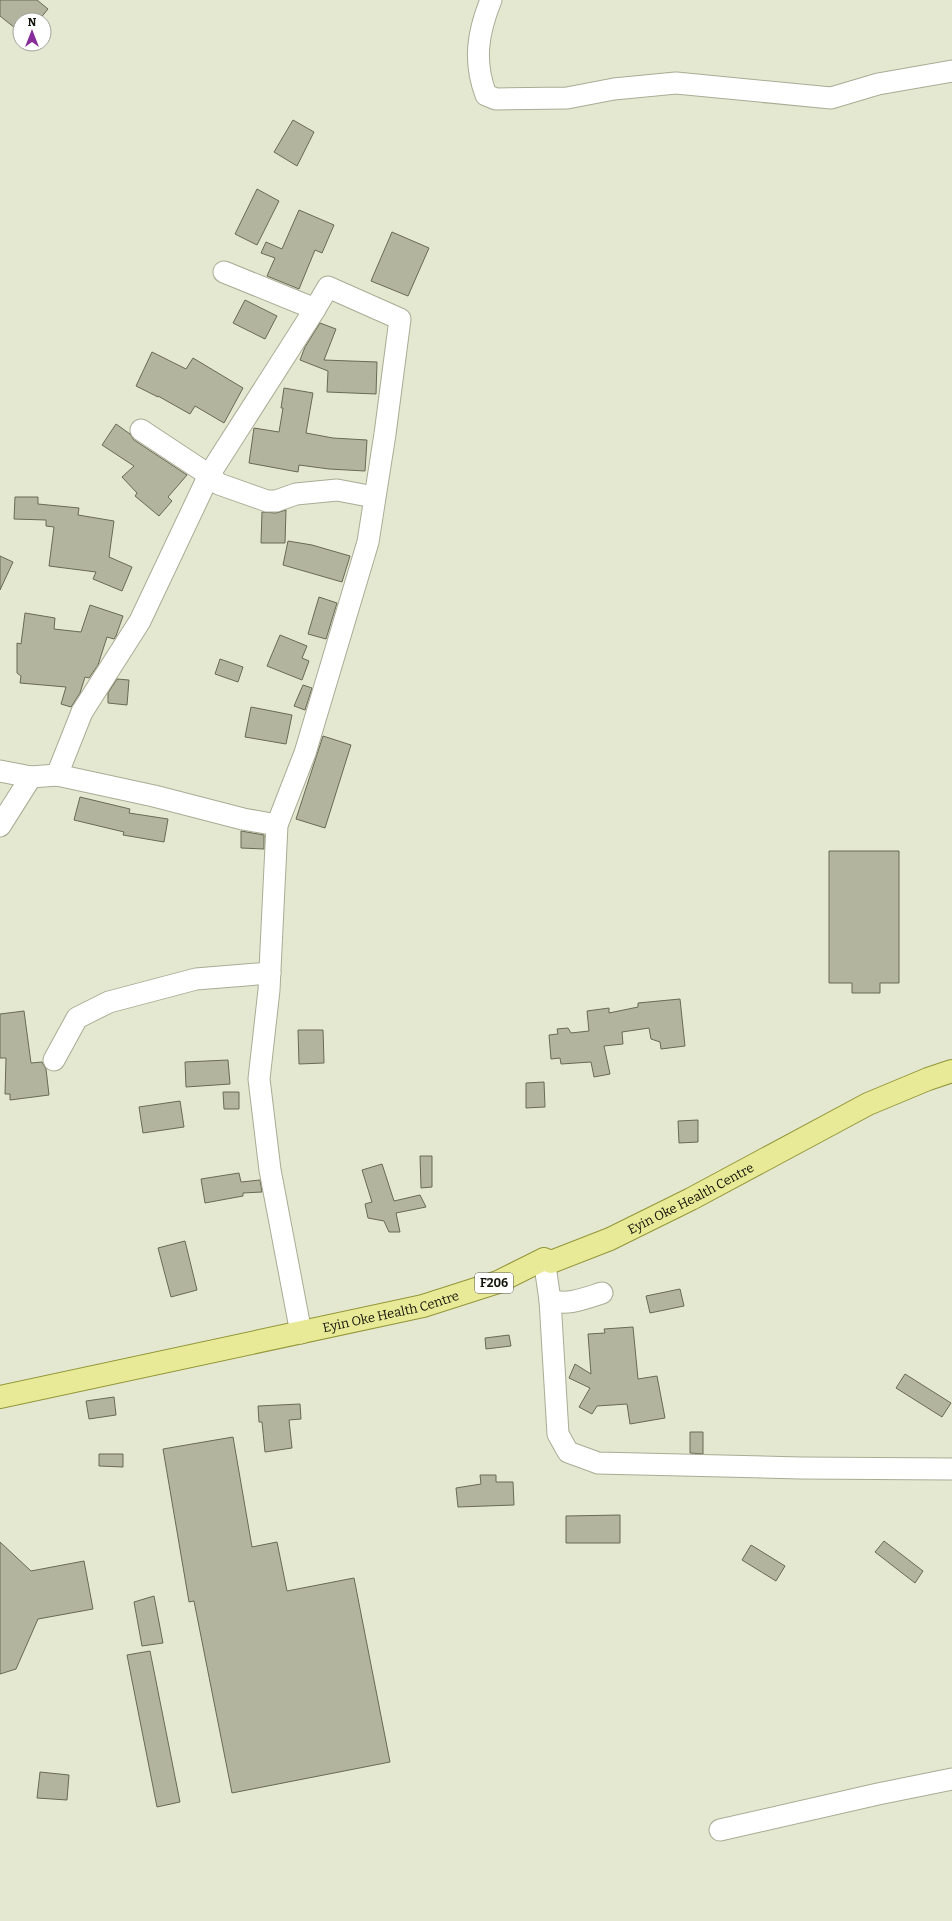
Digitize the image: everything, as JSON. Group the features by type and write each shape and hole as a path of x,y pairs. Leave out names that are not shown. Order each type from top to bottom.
{"main road":[{"name":"Eyin Oke Health Centre","path":"0,1397 423,1306 498,1282 544,1259 552,1262 610,1239 691,1199 868,1104 928,1079 952,1071"}],"street":[{"path":"491,0 481,26 478,57 481,82 486,95 496,99 567,98 614,89 676,83 830,98 878,84 952,71"},
{"path":"224,272 315,308"},
{"path":"57,775 82,712 140,621 209,475 328,286 400,319 385,434 368,542 306,754 277,825 270,973 259,1079 270,1170 301,1333"},
{"path":"141,430 209,475 219,484 267,501 276,501 296,494 332,490 374,497"},
{"path":"0,770 31,777 57,775 154,796 243,819 277,825"},
{"path":"0,826 31,777"},
{"path":"54,1060 77,1018 108,1002 196,979 270,973"},
{"path":"544,1259 550,1300 558,1434 568,1452 598,1463 801,1468 952,1469"},
{"path":"550,1300 558,1303 580,1300 602,1293"},
{"path":"720,1830 752,1821 952,1779"}],"building":[{"path":"0,0 37,0 48,9 46,12 12,12 12,26 0,16"},
{"path":"293,120 314,132 297,166 274,152"},
{"path":"257,189 279,201 257,245 235,234"},
{"path":"299,210 334,225 322,253 315,250 299,289 267,276 275,258 261,253 266,242 282,249"},
{"path":"392,232 429,248 408,296 371,281"},
{"path":"245,300 277,316 265,339 233,323"},
{"path":"320,323 336,329 324,360 377,362 376,394 327,392 328,371 300,360 305,347"},
{"path":"152,352 186,369 193,358 243,388 224,423 195,406 190,414 158,396 136,386"},
{"path":"284,388 313,393 306,433 333,438 367,440 365,471 329,469 299,465 298,472 249,463 254,428 279,432 283,408 281,408"},
{"path":"116,424 130,434 134,440 187,475 168,497 172,501 159,516 135,496 137,493 122,477 134,466 102,445"},
{"path":"15,497 38,497 38,504 79,508 78,515 114,521 109,557 132,567 122,591 93,579 96,572 49,566 54,527 46,526 46,520 14,519"},
{"path":"286,510 285,543 261,543 262,512 276,513"},
{"path":"288,541 312,545 350,556 342,582 283,565"},
{"path":"0,556 13,562 0,590"},
{"path":"319,597 337,603 326,639 308,634"},
{"path":"90,605 123,616 116,636 114,639 107,637 98,665 89,678 85,677 80,693 71,707 61,704 66,687 20,683 21,676 17,673 17,643 21,644 25,613 55,618 54,629 81,632"},
{"path":"280,635 307,646 302,658 309,661 302,680 267,666"},
{"path":"220,659 243,667 238,682 215,674"},
{"path":"117,679 129,680 127,705 108,703 108,693"},
{"path":"303,685 312,688 305,710 294,706"},
{"path":"251,707 292,715 286,744 245,737"},
{"path":"323,736 351,745 325,828 296,819"},
{"path":"80,797 130,809 129,813 168,819 164,842 123,835 124,832 74,820"},
{"path":"241,831 264,835 264,849 241,848"},
{"path":"829,851 899,851 899,983 880,983 880,993 852,993 852,983 829,983"},
{"path":"680,999 685,1046 661,1049 660,1042 651,1039 649,1028 622,1032 623,1044 604,1046 610,1074 594,1077 591,1062 561,1064 560,1058 551,1059 549,1035 558,1034 557,1029 568,1028 571,1033 589,1031 587,1011 609,1008 609,1013 638,1007 638,1003"},
{"path":"24,1011 31,1063 42,1062 46,1069 49,1095 10,1100 10,1094 5,1094 6,1058 0,1058 0,1014"},
{"path":"298,1030 323,1030 324,1063 299,1064"},
{"path":"228,1060 230,1084 186,1087 185,1062"},
{"path":"544,1082 545,1107 526,1108 526,1083"},
{"path":"223,1092 239,1092 239,1109 224,1109"},
{"path":"180,1101 184,1127 143,1133 139,1107"},
{"path":"698,1120 698,1142 679,1143 678,1121"},
{"path":"420,1156 432,1156 432,1187 421,1188"},
{"path":"382,1164 394,1201 420,1195 426,1207 396,1213 400,1232 389,1232 384,1221 368,1218 365,1204 372,1202 362,1170"},
{"path":"239,1173 241,1182 260,1180 262,1192 243,1193 243,1196 205,1203 201,1179"},
{"path":"185,1241 197,1290 171,1297 158,1248"},
{"path":"680,1289 684,1306 650,1313 646,1296"},
{"path":"633,1327 638,1379 657,1376 665,1418 630,1424 627,1404 597,1406 592,1414 579,1407 590,1388 569,1378 575,1364 591,1374 588,1334 605,1333 604,1329"},
{"path":"509,1335 511,1346 486,1349 485,1338"},
{"path":"905,1374 951,1403 942,1417 896,1388"},
{"path":"114,1397 116,1415 89,1419 86,1401"},
{"path":"300,1404 301,1419 289,1420 292,1448 265,1452 262,1422 259,1422 258,1406"},
{"path":"690,1432 703,1432 703,1454 690,1453"},
{"path":"233,1437 252,1547 277,1542 287,1591 354,1578 390,1762 232,1793 194,1601 189,1602 163,1449"},
{"path":"99,1454 123,1454 123,1467 99,1466"},
{"path":"480,1475 496,1475 496,1482 513,1482 514,1505 458,1507 456,1488 481,1484"},
{"path":"620,1515 620,1543 566,1543 566,1516"},
{"path":"884,1541 923,1571 915,1583 875,1552"},
{"path":"0,1542 31,1571 84,1561 93,1609 38,1619 16,1669 0,1674"},
{"path":"751,1545 785,1566 776,1581 742,1560"},
{"path":"154,1596 163,1643 142,1646 134,1602"},
{"path":"150,1651 180,1802 157,1807 127,1655"},
{"path":"40,1772 69,1775 67,1800 37,1798"}]}
